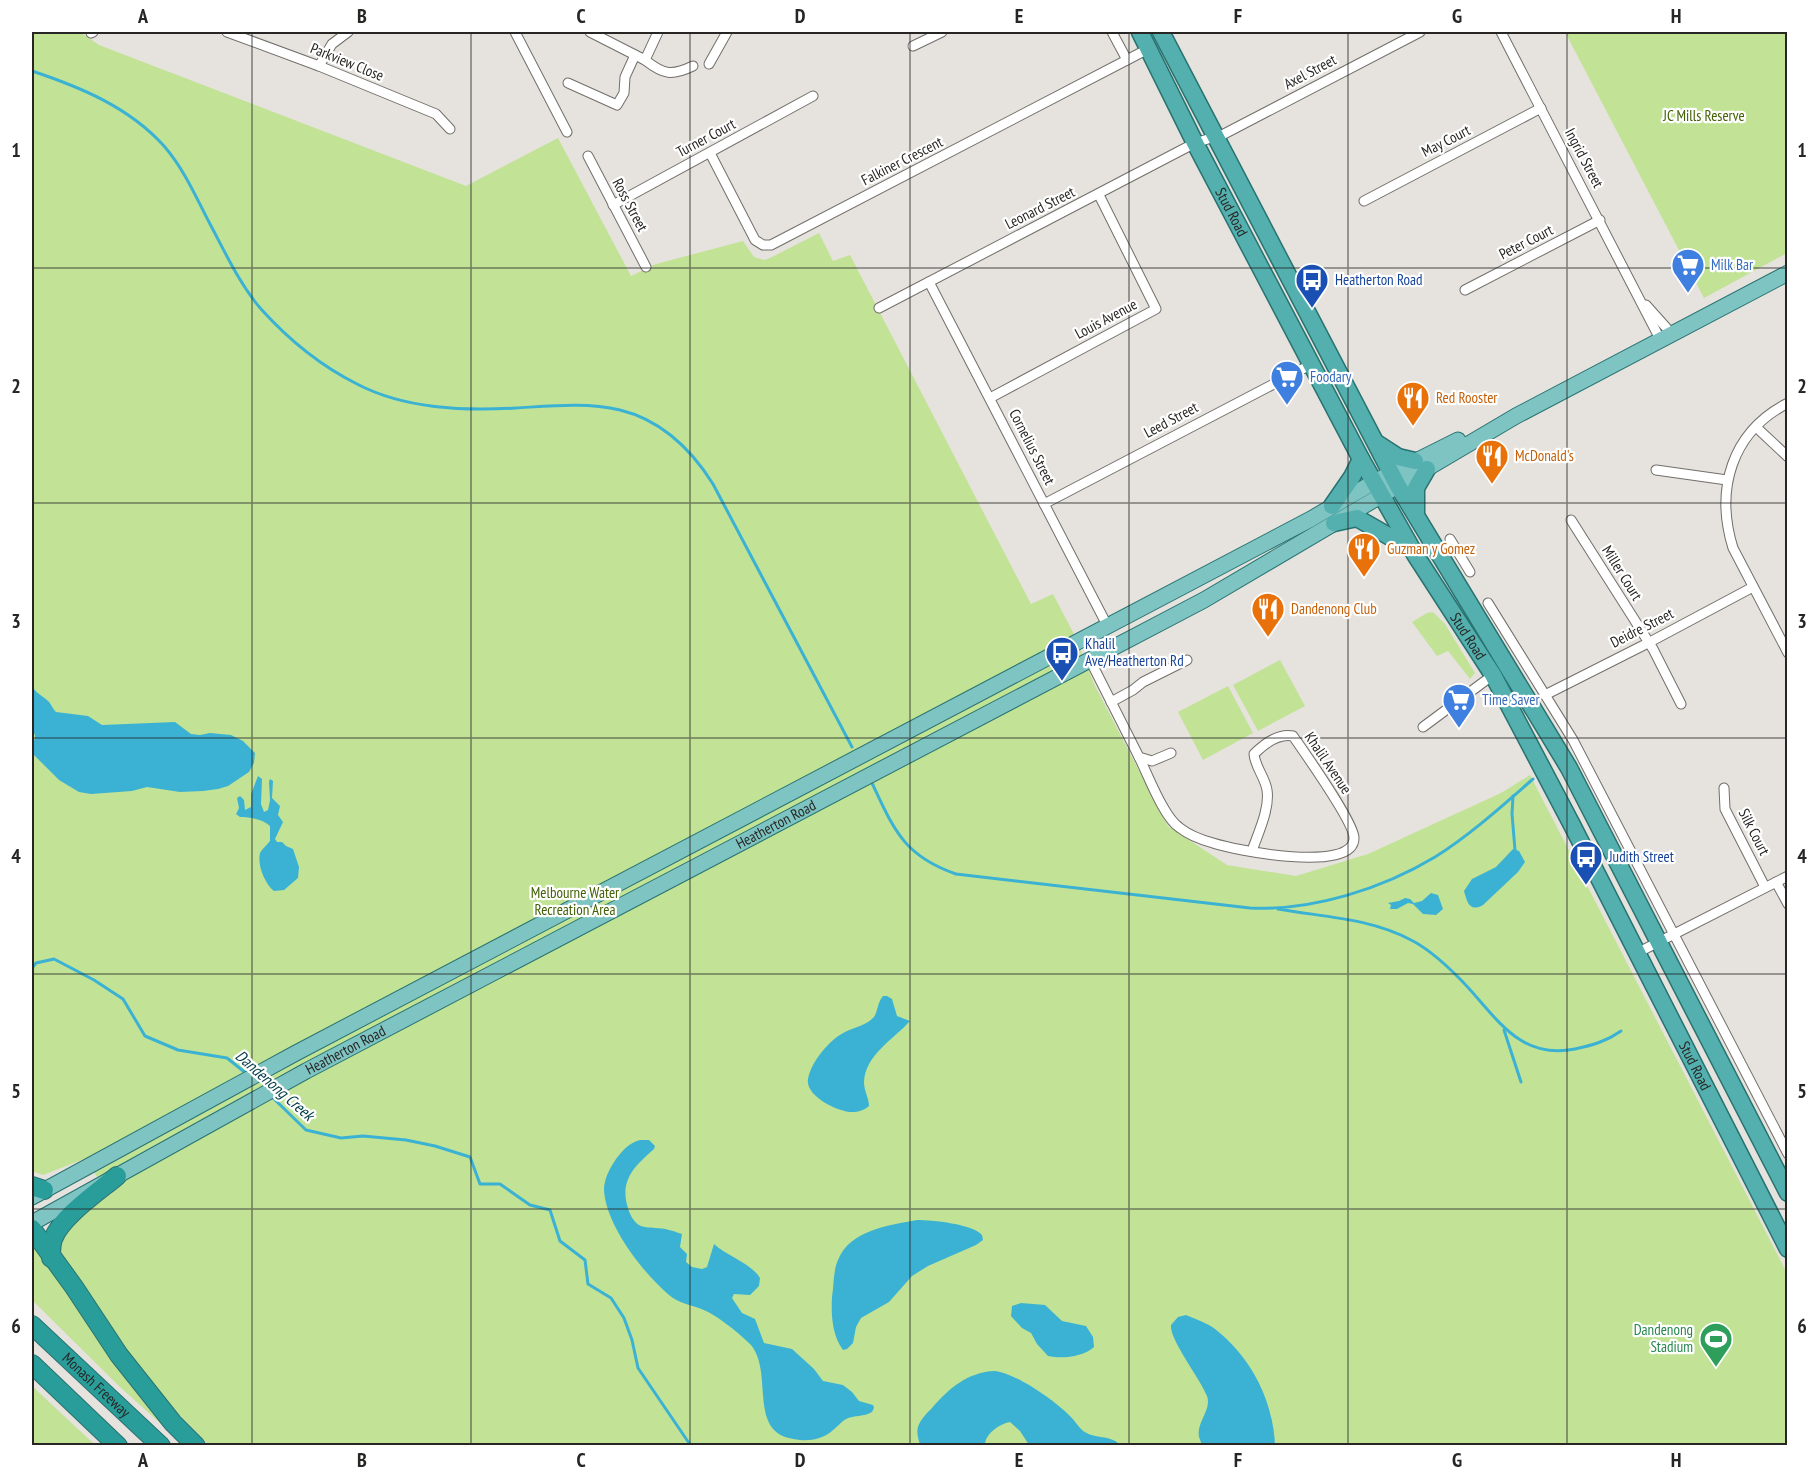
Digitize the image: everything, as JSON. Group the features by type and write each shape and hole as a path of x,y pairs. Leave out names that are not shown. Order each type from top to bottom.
{"highway":[{"name":"Stud Road","path":"1140,32 1195,143 1360,459 1413,549 1493,675 1788,1249"},
{"name":"Stud Road","path":"1165,33 1215,138 1395,479 1417,516 1453,559 1569,768 1788,1193"},
{"path":"1148,49 1165,33"},
{"path":"1375,441 1398,457 1421,465 1415,499 1417,516"},
{"path":"1332,506 1352,477 1360,459"},
{"path":"1334,523 1357,518 1413,549"},
{"path":"51,1258 51,1244 56,1233 73,1214 117,1176"},
{"path":"32,1229 119,1355 173,1423 196,1446"},
{"name":"Monash Freeway","path":"32,1325 161,1446"},
{"name":"Monash Freeway","path":"32,1365 117,1446"}],"main road":[{"name":"Heatherton Road","path":"36,1190 1108,627 1332,506 1378,488 1477,431 1516,416 1788,273"},
{"name":"Heatherton Road","path":"32,1223 306,1071 1204,600 1334,523 1378,488"},
{"path":"1108,627 1118,645"},
{"path":"1080,641 1090,660"}],"street":[{"name":"Parkview Close","path":"227,32 319,66 436,114 450,129"},
{"path":"319,66 332,44 348,32"},
{"path":"515,32 567,132"},
{"path":"591,32 668,73 678,73 693,66"},
{"path":"645,60 658,32"},
{"path":"709,64 727,32"},
{"path":"913,46 942,32"},
{"path":"1112,32 1127,60"},
{"name":"Axel Street","path":"1215,138 1419,32"},
{"name":"Ingrid Street","path":"1501,32 1641,298 1665,336"},
{"name":"Falkiner Crescent","path":"710,153 755,240 763,245 771,245 1148,49"},
{"path":"568,83 617,105 624,93 625,77 635,55"},
{"name":"Turner Court","path":"613,205 813,96"},
{"name":"May Court","path":"1364,201 1541,108"},
{"name":"Leonard Street","path":"879,308 1195,143 1215,138"},
{"name":"Ross Street","path":"588,156 646,267"},
{"name":"Louis Avenue","path":"990,398 1156,309 1099,195"},
{"name":"Peter Court","path":"1465,291 1600,220"},
{"name":"Cornelius Street","path":"929,282 1108,627"},
{"name":"Leed Street","path":"1044,504 1312,364"},
{"path":"1788,403 1773,411 1756,427 1739,449 1727,480 1725,510 1732,548 1788,653"},
{"path":"1756,427 1788,457"},
{"path":"1656,470 1727,480"},
{"name":"Miller Court","path":"1571,520 1648,643 1681,704"},
{"path":"1450,539 1453,559 1470,572"},
{"name":"Deidre Street","path":"1545,695 1753,587"},
{"path":"1488,603 1573,740 1788,1154"},
{"name":"Khalil Avenue","path":"1090,660 1169,817 1178,828 1214,843 1252,851 1316,858 1338,855 1353,844 1354,837 1347,819 1293,736 1285,735 1272,740 1254,754 1255,763 1268,792 1265,810 1252,851"},
{"path":"1111,702 1143,682 1186,660"},
{"path":"1423,727 1493,675"},
{"path":"1139,757 1152,761 1171,753"},
{"name":"Silk Court","path":"1724,788 1725,809 1765,887"},
{"path":"1637,953 1788,876"},
{"path":"1776,882 1788,904"}],"green space":[{"name":"Melbourne Water Recreation Area","path":"32,32 80,32 99,45 466,186 558,138 631,276 656,264 743,241 754,257 764,260 819,233 833,261 850,255 1031,604 1053,594 1075,636 1095,686 1168,826 1227,865 1296,876 1368,854 1501,793 1530,775 1787,1273 1787,1445 209,1445 153,1388 57,1250 75,1222 110,1194 84,1159 43,1175 32,1171"},
{"name":"JC Mills Reserve","path":"1565,32 1787,32 1787,253 1704,298"},
{"path":"1433,612 1445,624 1475,673 1470,679 1448,651 1437,656 1412,622"},
{"path":"1280,660 1305,706 1258,731 1233,685"},
{"path":"1228,686 1253,733 1203,760 1178,712"},
{"path":"32,1244 94,1331 181,1442 120,1387 32,1300"},
{"path":"32,1386 95,1445 32,1445"}],"water":[{"path":"32,686 56,712 88,716 102,725 175,722 191,734 231,735 243,741 255,753 254,763 249,772 228,786 218,789 180,792 147,787 132,791 91,794 79,792 59,780 32,753 35,736 32,726"},
{"path":"258,776 262,779 261,804 264,812 268,810 270,800 270,779 273,781 272,798 280,806 278,815 283,822 275,839 293,849 299,867 298,878 284,890 274,891 262,874 259,858 260,853 270,841 270,826 260,820 240,817 236,814 239,808 237,798 240,796 244,800 245,810 251,807 251,794"},
{"path":"1513,849 1519,851 1525,862 1518,872 1483,905 1475,908 1469,905 1464,891 1472,879 1496,867"},
{"path":"1431,893 1438,895 1443,909 1436,915 1423,914 1413,904 1408,903 1397,909 1390,909 1391,905 1388,903 1405,898 1414,903 1422,901"},
{"path":"883,996 892,999 897,1016 910,1021 881,1048 869,1064 864,1082 869,1106 852,1112 831,1106 817,1097 808,1085 810,1072 822,1052 833,1040 874,1017"},
{"path":"640,1140 649,1140 655,1146 630,1174 627,1182 626,1198 634,1221 643,1227 666,1229 682,1234 680,1247 687,1254 686,1262 692,1267 702,1269 707,1267 714,1244 751,1268 760,1278 759,1286 750,1295 734,1294 732,1298 742,1313 755,1319 764,1343 792,1349 814,1369 823,1381 843,1385 859,1401 873,1405 872,1412 846,1419 827,1435 816,1439 791,1439 774,1430 765,1408 757,1355 750,1344 711,1314 677,1300 659,1286 637,1261 610,1216 604,1188 607,1176 621,1153 629,1145"},
{"path":"917,1220 961,1225 977,1231 982,1235 983,1240 912,1276 889,1302 861,1318 856,1327 853,1343 843,1350 834,1331 832,1318 835,1269 838,1260 851,1242 861,1235 883,1227"},
{"path":"1021,1303 1045,1305 1062,1321 1086,1326 1093,1337 1094,1347 1072,1356 1048,1356 1031,1333 1022,1328 1011,1316 1012,1306"},
{"path":"1186,1315 1215,1329 1228,1340 1249,1366 1265,1396 1275,1445 1202,1445 1199,1432 1207,1406 1207,1396 1180,1349 1171,1325 1178,1317"},
{"path":"995,1371 1024,1382 1045,1396 1087,1433 1112,1439 1120,1445 1029,1445 1020,1431 1010,1422 993,1430 987,1437 985,1445 920,1445 917,1432 919,1424 945,1394 960,1382 976,1374"}],"waterway":[{"path":"32,71 86,91 120,109 150,132 164,146 184,174 233,268 253,300 294,341 344,377 395,399 435,406 496,409 568,405 620,410 649,421 674,438 695,459 713,484 852,747"},
{"path":"872,783 887,815 912,850 938,867 956,874 1250,908 1274,908 1298,906 1346,896 1414,869 1461,839 1533,779"},
{"path":"1513,796 1515,850"},
{"path":"1278,909 1363,923 1411,940 1430,952 1447,967 1508,1031 1537,1048 1555,1051 1575,1049 1600,1042 1621,1031"},
{"name":"Dandenong Creek","path":"32,968 36,963 54,959 94,980 123,999 145,1036 178,1050 227,1058 247,1074"},
{"path":"1504,1030 1521,1082"},
{"name":"Dandenong Creek","path":"272,1097 306,1130 341,1138 363,1136 406,1140 470,1157 480,1184 500,1184 530,1205 550,1210 560,1241 585,1260 588,1284 611,1298 624,1318 638,1368 691,1446"}],"place":[{"name":"Milk Bar","path":"1688,294"},
{"name":"Heatherton Road","path":"1312,309"},
{"name":"Foodary","path":"1287,406"},
{"name":"Red Rooster","path":"1413,427"},
{"name":"McDonald's","path":"1492,485"},
{"name":"Guzman y Gomez","path":"1364,578"},
{"name":"Dandenong Club","path":"1268,638"},
{"name":"Khalil Ave/Heatherton Rd","path":"1062,682"},
{"name":"Time Saver","path":"1459,729"},
{"name":"Judith Street","path":"1586,886"},
{"name":"Dandenong Stadium","path":"1716,1368"}]}
